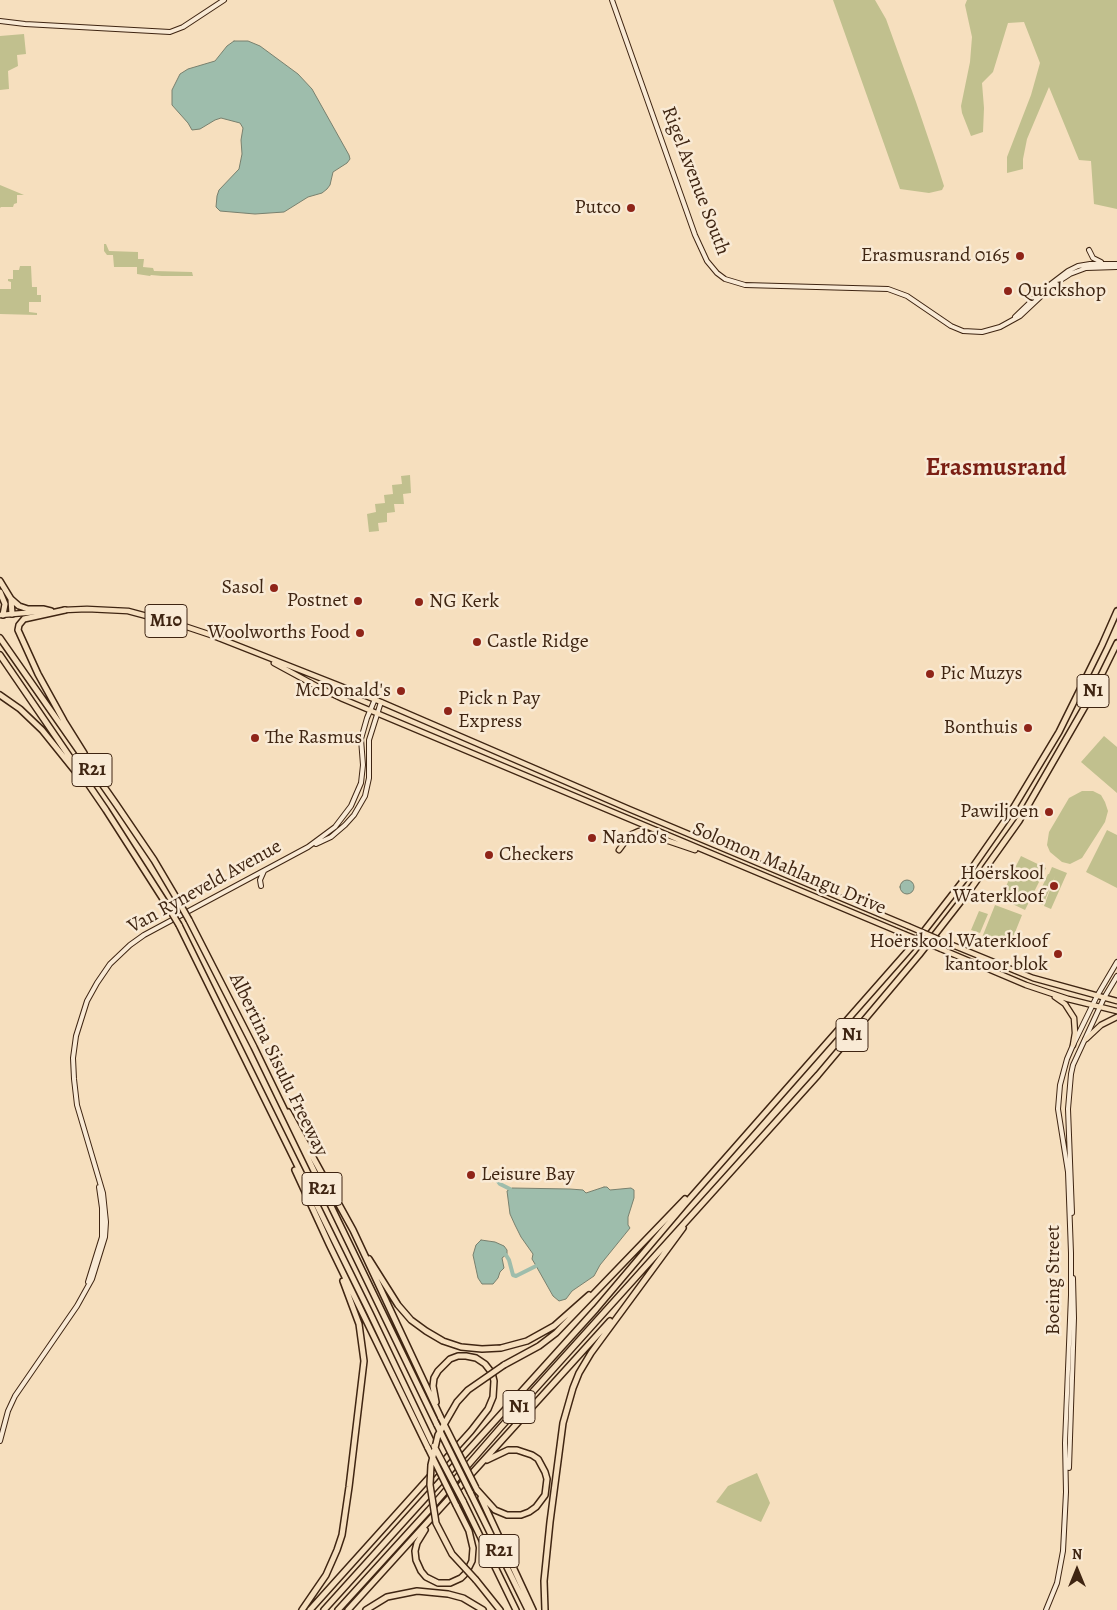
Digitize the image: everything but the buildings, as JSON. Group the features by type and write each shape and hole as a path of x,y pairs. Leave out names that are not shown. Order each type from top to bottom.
{"highway":[{"path":"0,580 11,599 12,614"},
{"path":"0,592 6,604 1,615"},
{"path":"11,599 21,608 51,611"},
{"path":"65,610 24,619 19,624 19,634 64,721 116,804"},
{"name":"N1","path":"324,1610 596,1309 685,1204 914,944 963,881 1009,815 1059,732 1117,611"},
{"path":"0,634 44,702"},
{"name":"Albertina Sisulu Freeway","path":"0,638 154,860 189,920 254,1047 528,1610"},
{"name":"N1","path":"338,1610 824,1068 919,955 1019,821 1091,696 1117,644"},
{"name":"Albertina Sisulu Freeway","path":"0,655 106,810 179,926 432,1443 516,1610"},
{"path":"0,694 42,730 106,810"},
{"path":"254,1047 385,1286 411,1320 434,1336 461,1346 482,1349 502,1348 527,1341 554,1326 605,1282"},
{"path":"241,1051 329,1244 472,1540 472,1561 461,1578 450,1583 438,1583 426,1577 421,1571 416,1560 415,1551 422,1534 449,1500"},
{"path":"500,1610 452,1554 436,1523 430,1485 431,1465 438,1435 453,1408 468,1390 504,1365 540,1346 556,1333 742,1139"},
{"path":"545,1610 544,1581 546,1557 563,1423 579,1373 634,1294 700,1205"},
{"path":"353,1230 439,1415 477,1489 532,1610"},
{"path":"302,1610 326,1575 342,1535 363,1367 363,1348 359,1324 329,1244"},
{"path":"348,1610 634,1294"},
{"path":"310,1610 471,1432 488,1409 493,1397 494,1381 492,1373 485,1364 476,1358 458,1356 443,1364 438,1371 433,1386 439,1415"},
{"path":"472,1475 488,1460 498,1454 508,1450 517,1450 526,1452 538,1460 547,1479 545,1495 542,1500 536,1507 521,1515 507,1515 494,1510 477,1489"},
{"path":"366,1610 387,1597 417,1591 448,1594 463,1598 483,1610"}],"main road":[{"path":"0,20 25,24 170,32 183,27 224,0"},
{"name":"Rigel Avenue South","path":"612,0 695,234 707,261 716,273 730,282 745,285 888,289 908,296 941,320 963,331 982,332 992,331 1025,312 1056,282 1070,274 1086,268 1117,265"},
{"path":"1090,250 1096,260 1117,265"},
{"name":"Solomon Mahlangu Drive","path":"1,615 107,609 142,614 211,635 381,702 629,809 1033,978 1117,1001"},
{"name":"Solomon Mahlangu Drive","path":"262,656 320,688 370,710 1026,985 1092,1006 1117,1011"},
{"name":"Van Ryneveld Avenue","path":"308,848 335,827 352,806 362,776 362,739 370,710 375,700"},
{"name":"Van Ryneveld Avenue","path":"0,1441 8,1411 15,1396 85,1292 102,1237 102,1208 98,1179 75,1093 73,1058 80,1019 97,982 110,964 144,935 322,842 339,831 359,808 368,785 370,763 369,740 381,702"},
{"path":"619,850 630,834 643,832 739,865"},
{"path":"261,886 260,880 264,871"},
{"name":"Boeing Street","path":"1047,1610 1057,1583 1063,1551 1071,1294 1068,1172 1058,1109 1060,1085 1067,1058 1073,1045 1097,996 1117,962"},
{"name":"Boeing Street","path":"1047,1610 1059,1582 1066,1548 1074,1292 1068,1090 1073,1064 1104,998 1117,976"},
{"path":"1026,985 1059,999 1070,1009 1076,1026 1073,1045"},
{"path":"1086,1039 1101,1024 1117,1017"}],"shaded area":[{"path":"833,0 875,0 886,19 937,164 944,186 942,190 929,193 900,189"},
{"path":"967,0 1117,0 1117,209 1094,204 1091,161 1079,160 1049,87 1027,139 1023,169 1007,173 1007,157 1031,95 1040,63 1024,22 1008,23 993,72 982,83 983,132 971,136 961,106 970,62 972,37 965,5"},
{"path":"24,34 26,54 17,55 18,66 8,71 9,89 0,90 0,36"},
{"path":"234,41 248,41 260,46 298,74 312,89 349,155 350,159 347,163 333,172 327,189 322,193 308,197 284,212 255,214 220,211 216,207 219,190 239,169 242,154 241,140 243,128 240,123 221,118 200,129 192,130 172,105 172,90 180,74 188,69 215,61 227,46"},
{"path":"0,185 24,195 17,195 17,203 13,207 0,208"},
{"path":"104,244 106,244 109,251 138,252 138,259 144,259 143,267 153,268 154,271 192,272 193,276 150,276 137,274 137,267 114,267 113,255 107,255 104,251"},
{"path":"20,266 31,266 32,287 37,287 37,295 41,295 41,302 29,302 29,312 37,313 37,315 0,314 0,289 11,289 11,282 8,279 13,279 13,270 19,270"},
{"path":"410,475 411,493 403,494 404,504 394,504 395,512 387,513 387,522 378,523 379,531 369,532 367,514 376,512 375,504 385,503 384,495 393,494 392,485 402,484 401,476"},
{"path":"1104,736 1117,747 1117,793 1081,762"},
{"path":"1082,791 1093,791 1101,795 1108,811 1105,822 1082,858 1070,864 1062,862 1050,852 1047,845 1049,832 1069,798"},
{"path":"1107,830 1117,835 1117,888 1086,872"},
{"path":"1021,856 1046,868 1025,910 1000,898"},
{"path":"1052,867 1067,873 1051,909 1044,906 1055,876 1043,905 1035,902"},
{"path":"904,880 910,880 914,887 910,894 904,894 900,890 900,884"},
{"path":"995,905 1022,915 1008,950 981,940"},
{"path":"979,911 988,914 980,933 971,930"},
{"path":"604,1187 610,1190 631,1188 634,1190 634,1198 628,1217 630,1228 600,1265 594,1276 572,1291 566,1299 559,1301 553,1296 532,1259 533,1254 515,1225 510,1214 507,1191 512,1188 570,1189 583,1190 586,1193"},
{"path":"481,1240 495,1242 504,1246 507,1250 507,1254 502,1258 504,1268 493,1284 482,1284 478,1278 473,1255 476,1245"},
{"path":"757,1473 770,1503 761,1522 716,1502 728,1486"}],"waterway":[{"path":"497,1180 500,1184 510,1189"},
{"path":"506,1255 513,1275 516,1276 536,1266"}],"place":[{"name":"Putco","path":"631,208"},
{"name":"Erasmusrand 0165","path":"1020,256"},
{"name":"Quickshop","path":"1008,291"},
{"name":"Sasol","path":"274,588"},
{"name":"Postnet","path":"358,601"},
{"name":"NG Kerk","path":"419,602"},
{"name":"Woolworths Food","path":"360,633"},
{"name":"Castle Ridge","path":"477,642"},
{"name":"Pic Muzys","path":"930,674"},
{"name":"McDonald's","path":"401,691"},
{"name":"Pick n Pay Express","path":"448,711"},
{"name":"Bonthuis","path":"1028,728"},
{"name":"The Rasmus","path":"255,738"},
{"name":"Pawiljoen","path":"1049,812"},
{"name":"Nando's","path":"592,838"},
{"name":"Checkers","path":"489,855"},
{"name":"Hoërskool Waterkloof","path":"1054,886"},
{"name":"Hoërskool Waterkloof kantoor blok","path":"1058,954"},
{"name":"Leisure Bay","path":"471,1175"}],"district":[{"name":"Erasmusrand","path":"996,469"}]}
